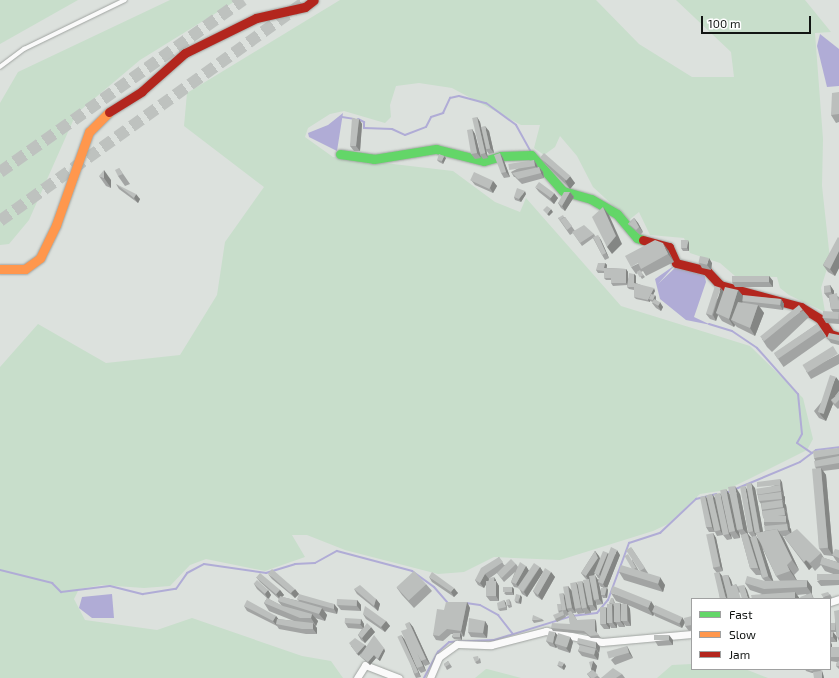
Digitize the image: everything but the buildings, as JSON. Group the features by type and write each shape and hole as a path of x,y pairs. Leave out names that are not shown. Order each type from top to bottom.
{"street":[{"path":"0,269 25,269 40,258 56,225 89,132 105,114 142,91 186,53 256,18 305,7 314,0"},
{"path":"340,154 374,159 436,149 484,161 502,156 531,155 563,191 591,198 617,214 637,238 669,247 676,263 707,271 720,285 801,307 820,319 830,334 839,337"},
{"path":"430,678 439,657 457,644 491,645 546,631 602,642 691,634"},
{"path":"357,678 366,666 399,678"}],"lane":[{"path":"0,67 24,49 125,0"}],"green space":[{"path":"0,0 78,0 0,44"},
{"path":"170,0 237,0 140,60 76,114 29,220 9,244 0,245 0,103 18,72"},
{"path":"340,0 596,0 639,44 692,77 734,77 731,52 676,0 805,0 831,32 815,33 823,139 822,186 830,259 821,288 825,312 789,295 780,288 777,277 735,276 720,263 690,253 684,238 650,235 639,212 629,220 593,187 577,156 560,136 555,147 544,155 534,148 540,125 521,125 452,88 419,83 396,86 390,105 391,117 385,123 344,111 330,114 308,128 305,137 333,157 453,171 495,202 520,212 526,198 621,306 750,346 803,398 813,439 807,450 751,478 726,490 700,494 668,524 653,531 560,560 494,557 464,572 438,574 345,550 307,535 292,535 305,557 265,571 206,559 190,565 170,586 144,588 102,585 79,589 74,599 85,620 157,630 192,618 302,656 331,661 343,678 0,678 0,367 38,324 106,363 180,355 217,295 225,242 264,187 184,126 187,93"},
{"path":"691,664 691,670 748,670 768,678 657,678 672,665"},
{"path":"487,669 521,678 475,678"}],"shaded area":[{"path":"820,34 839,49 839,86 827,87 817,46"},
{"path":"343,113 337,151 309,137 308,133 328,125"},
{"path":"675,265 658,284 677,266 704,272 706,282 694,317 711,325 686,320 660,299 655,279"},
{"path":"112,594 114,618 92,618 79,608 82,597"}],"waterway":[{"path":"358,119 364,122 364,128 392,129 405,135 426,127 431,117 443,113 450,98 459,96 486,103 516,125 531,152"},
{"path":"342,117 354,119"},
{"path":"709,324 732,331 757,348 798,394 802,434 797,443 812,453"},
{"path":"726,493 800,462 816,450 839,447"},
{"path":"424,678 438,652 449,642 494,640 572,616 597,613 608,600 629,543 660,533 696,499 716,494"},
{"path":"0,570 52,583 61,592 110,586 143,594 176,589 187,573 204,564 266,573 295,564 315,563 337,551 412,571 434,587 448,603"},
{"path":"466,603 480,605 498,615 513,634"}],"tunnel":[{"path":"0,172 243,0"},
{"path":"0,221 307,0"}],"traffic: fast":[{"path":"340,154 374,159 436,149 484,161 501,156 531,155 563,191 591,199 617,214 637,238 643,240"}],"traffic: slow":[{"path":"0,269 25,269 40,258 56,225 89,132 109,112"}],"traffic: jam":[{"path":"109,112 142,91 185,53 256,18 305,7 314,0"},
{"path":"643,240 669,247 676,263 707,271 720,285 801,307 820,319 830,334 839,337"}]}
